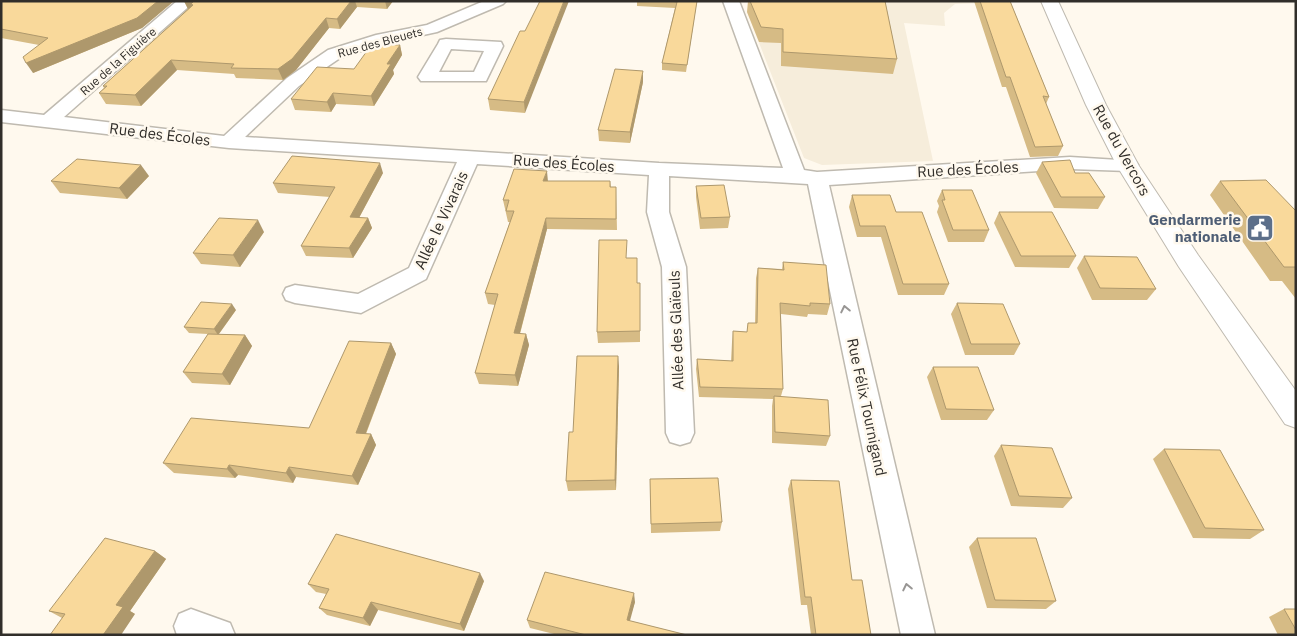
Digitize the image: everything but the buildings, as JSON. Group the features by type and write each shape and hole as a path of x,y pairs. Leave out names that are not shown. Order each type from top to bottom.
{"street":[{"name":"Rue de la Figuière","path":"49,121 188,1"},
{"name":"Rue des Bleuets","path":"229,142 292,82 334,54 382,39 432,29 498,1"},
{"name":"Rue Félix Tournigand","path":"730,1 806,177 918,635"},
{"name":"Rue du Vercors","path":"1049,1 1102,115 1128,165 1168,229 1296,415"},
{"path":"432,29 446,44"},
{"name":"Rue des Écoles","path":"1,116 229,142 806,177 1070,163 1128,165"},
{"name":"Allée le Vivarais","path":"295,294 361,304 418,273 470,157"},
{"name":"Allée des Glaïeuls","path":"660,169 658,212 674,268 680,433"}],"shaded area":[{"path":"800,1 987,1 989,3 955,4 944,13 945,26 904,23 933,161 822,165 804,158 747,12"}],"place":[{"name":"Gendarmerie nationale","path":"1260,228"}]}
